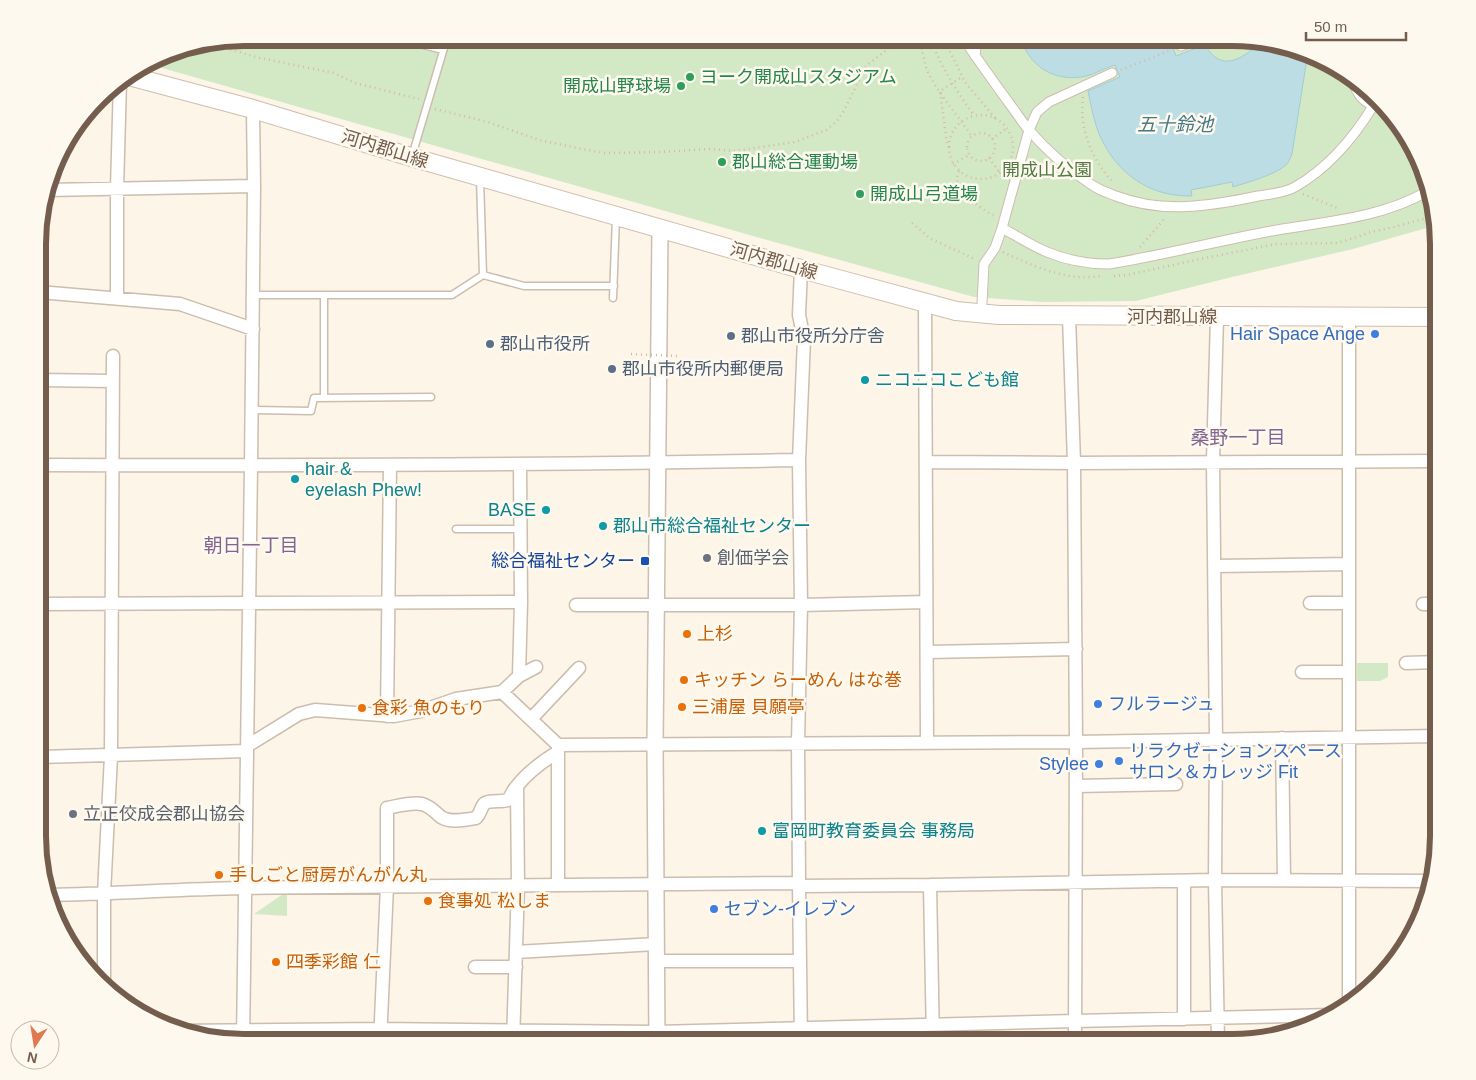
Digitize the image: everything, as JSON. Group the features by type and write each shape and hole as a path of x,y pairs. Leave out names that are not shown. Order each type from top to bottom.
{"main road":[{"name":"河内郡山線","path":"137,78 254,109 480,177 956,311 999,316 1430,317"}],"street":[{"path":"968,46 1029,130 1069,167 1093,186 1130,202 1162,207 1191,207 1215,204 1292,189 1325,166 1376,108"},
{"path":"975,56 976,46"},
{"path":"982,303 984,264 995,248 1029,130 1037,112 1049,102 1112,74"},
{"path":"117,298 120,90"},
{"path":"1357,91 1359,97 1372,104"},
{"path":"243,1034 253,329 254,109"},
{"path":"54,190 254,186"},
{"path":"1003,224 1046,252 1077,261 1109,264 1277,230 1357,218 1399,205 1423,194"},
{"path":"657,1034 655,745 660,228"},
{"path":"801,1034 798,743 801,604 799,460 804,339 799,315 802,269"},
{"path":"46,293 180,304 253,329"},
{"path":"925,303 927,742"},
{"path":"1070,316 1076,650 1075,1034"},
{"path":"1349,316 1349,995"},
{"path":"1217,317 1213,461 1216,740 1215,880 1218,1034"},
{"path":"100,972 110,756 114,466 113,356"},
{"path":"46,380 113,381"},
{"path":"46,466 657,463 799,460"},
{"path":"927,462 1430,461"},
{"path":"519,676 521,602 520,464"},
{"path":"387,716 390,465"},
{"path":"1214,566 1350,564"},
{"path":"46,604 521,602"},
{"path":"576,605 926,602"},
{"path":"1310,603 1349,603"},
{"path":"1423,604 1430,604"},
{"path":"927,652 1076,650"},
{"path":"1406,663 1430,662"},
{"path":"46,758 247,749 306,711 315,710 394,716 421,711 456,699 502,692 519,676 536,667"},
{"path":"531,719 580,668"},
{"path":"1302,672 1349,672"},
{"path":"502,692 531,719 558,749 558,885"},
{"path":"380,1034 387,808 421,804 432,808 448,820 476,818 484,804 508,800 529,773 558,749 655,745 1076,742 1430,736"},
{"path":"1282,738 1284,880"},
{"path":"1076,786 1176,784"},
{"path":"513,1034 518,886 517,786"},
{"path":"55,895 244,888 386,886 1075,884 1215,880 1424,881"},
{"path":"1184,881 1184,1019"},
{"path":"930,885 933,1034"},
{"path":"516,952 656,944"},
{"path":"656,961 800,961"},
{"path":"475,967 516,967"},
{"path":"705,1034 801,1028 1315,1015"}],"lane":[{"path":"427,46 443,50"},
{"path":"411,157 444,46"},
{"path":"480,177 482,274"},
{"path":"613,298 616,216"},
{"path":"482,274 524,286 614,286"},
{"path":"253,295 452,295 482,274"},
{"path":"324,295 324,398"},
{"path":"252,410 311,411 314,398 431,397"},
{"path":"456,529 520,529"}],"path":[{"path":"224,48 260,58 334,73 355,83 504,127 540,140 606,153 710,149 735,151 795,142 826,130 836,122 844,111 866,66 892,46"},
{"path":"920,46 927,70 972,137"},
{"path":"921,49 926,46"},
{"path":"933,46 941,66 974,115"},
{"path":"946,46 962,77 995,118"},
{"path":"1112,74 1181,46"},
{"path":"940,91 962,77"},
{"path":"1085,86 1082,104 1083,122 1087,138 1097,163 1118,187"},
{"path":"940,91 948,147 953,164 966,176 983,180 1000,173 1011,160 1013,142 1007,128 999,120 982,114 974,115 962,121 952,130 948,147"},
{"path":"991,139 1007,128"},
{"path":"977,134 982,134 991,139 994,144 993,154 984,161 974,160 969,154 968,141 977,134"},
{"path":"953,164 969,154"},
{"path":"989,158 1000,173"},
{"path":"959,171 957,180 960,188 988,214 1003,224"},
{"path":"1292,189 1357,218"},
{"path":"1134,259 1138,250 1175,207"},
{"path":"912,223 931,239 984,264"},
{"path":"631,354 678,356"}],"green space":[{"name":"開成山公園","path":"244,46 1232,46 1258,48 1308,61 1342,80 1372,104 1396,134 1415,168 1426,205 1429,227 1353,249 1136,301 1042,302 974,297 157,67 168,61 205,50"},
{"path":"1357,663 1388,663 1388,677 1380,681 1357,681"},
{"path":"283,894 287,894 287,916 254,914"}],"water":[{"name":"五十鈴池","path":"1023,46 1172,46 1176,56 1205,46 1215,57 1227,61 1240,58 1254,48 1271,50 1307,61 1292,154 1287,164 1281,169 1233,187 1232,182 1191,190 1192,196 1162,192 1149,187 1137,181 1116,162 1107,150 1094,120 1088,91 1120,77 1115,65 1094,74 1070,78 1051,74 1043,69"}],"place":[{"name":"ヨーク開成山スタジアム","path":"690,77"},
{"name":"開成山野球場","path":"681,86"},
{"name":"郡山総合運動場","path":"722,162"},
{"name":"開成山弓道場","path":"860,194"},
{"name":"Hair Space Ange","path":"1375,334"},
{"name":"郡山市役所分庁舎","path":"731,336"},
{"name":"郡山市役所","path":"490,344"},
{"name":"郡山市役所内郵便局","path":"612,369"},
{"name":"ニコニコこども館","path":"865,380"},
{"name":"hair & eyelash Phew!","path":"295,479"},
{"name":"BASE","path":"546,510"},
{"name":"郡山市総合福祉センター","path":"603,526"},
{"name":"創価学会","path":"707,558"},
{"name":"総合福祉センター","path":"645,561"},
{"name":"上杉","path":"687,634"},
{"name":"キッチン らーめん はな巻","path":"684,680"},
{"name":"フルラージュ","path":"1098,704"},
{"name":"三浦屋 貝願亭","path":"682,707"},
{"name":"食彩 魚のもり","path":"362,708"},
{"name":"リラクゼーションスペース サロン＆カレッジ Fit","path":"1119,761"},
{"name":"Stylee","path":"1099,764"},
{"name":"立正佼成会郡山協会","path":"73,814"},
{"name":"富岡町教育委員会 事務局","path":"762,831"},
{"name":"手しごと厨房がんがん丸","path":"219,875"},
{"name":"食事処 松しま","path":"428,901"},
{"name":"セブン-イレブン","path":"714,909"},
{"name":"四季彩館 仁","path":"276,962"}],"district":[{"name":"桑野一丁目","path":"1238,437"},
{"name":"朝日一丁目","path":"251,545"}]}
